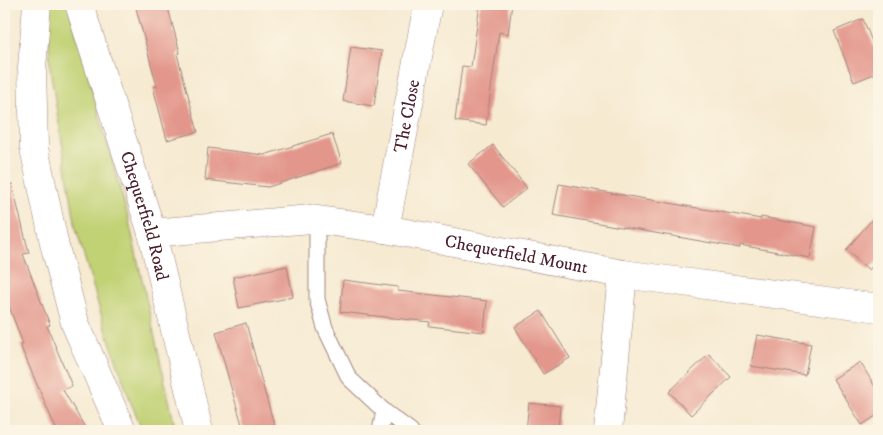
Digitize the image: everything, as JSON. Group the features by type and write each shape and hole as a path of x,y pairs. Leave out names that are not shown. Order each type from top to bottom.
{"street":[{"path":"37,4 32,68 34,148 55,247 75,323 122,431"},
{"name":"Chequerfield Road","path":"79,4 152,233 199,431"},
{"name":"The Close","path":"385,229 428,4"},
{"name":"Chequerfield Mount","path":"152,233 311,219 385,229 623,274 879,308"},
{"path":"608,431 623,274"}],"lane":[{"path":"317,220 317,299 325,328 349,378 384,411 411,431"},
{"path":"380,431 384,411"}],"green space":[{"path":"48,4 68,4 128,217 176,431 143,431 131,403 102,318 76,228 50,69"}],"building":[{"path":"153,4 167,4 180,53 177,54 198,132 167,140 153,87 157,86 136,8"},
{"path":"480,4 512,4 508,34 499,32 486,125 455,121 462,66 471,67"},
{"path":"863,19 879,59 879,72 854,82 834,31"},
{"path":"351,47 382,51 374,106 343,101"},
{"path":"332,134 342,163 268,187 205,180 208,148 264,155"},
{"path":"493,145 527,188 503,207 468,164"},
{"path":"12,184 29,253 23,254 50,325 47,326 72,386 63,390 87,431 57,431 20,345 23,344 4,293 4,185"},
{"path":"559,184 816,227 810,258 740,245 740,248 553,215"},
{"path":"879,211 879,259 869,270 846,250"},
{"path":"287,266 293,297 239,308 233,277"},
{"path":"343,280 398,287 398,291 487,301 484,332 429,326 430,322 340,312"},
{"path":"541,311 570,358 543,374 515,327"},
{"path":"246,323 276,431 244,431 230,384 216,332"},
{"path":"757,335 811,344 805,375 751,366"},
{"path":"709,354 731,377 691,415 669,392"},
{"path":"860,362 879,393 879,414 862,425 833,379"},
{"path":"529,403 560,406 558,431 526,431"}]}
